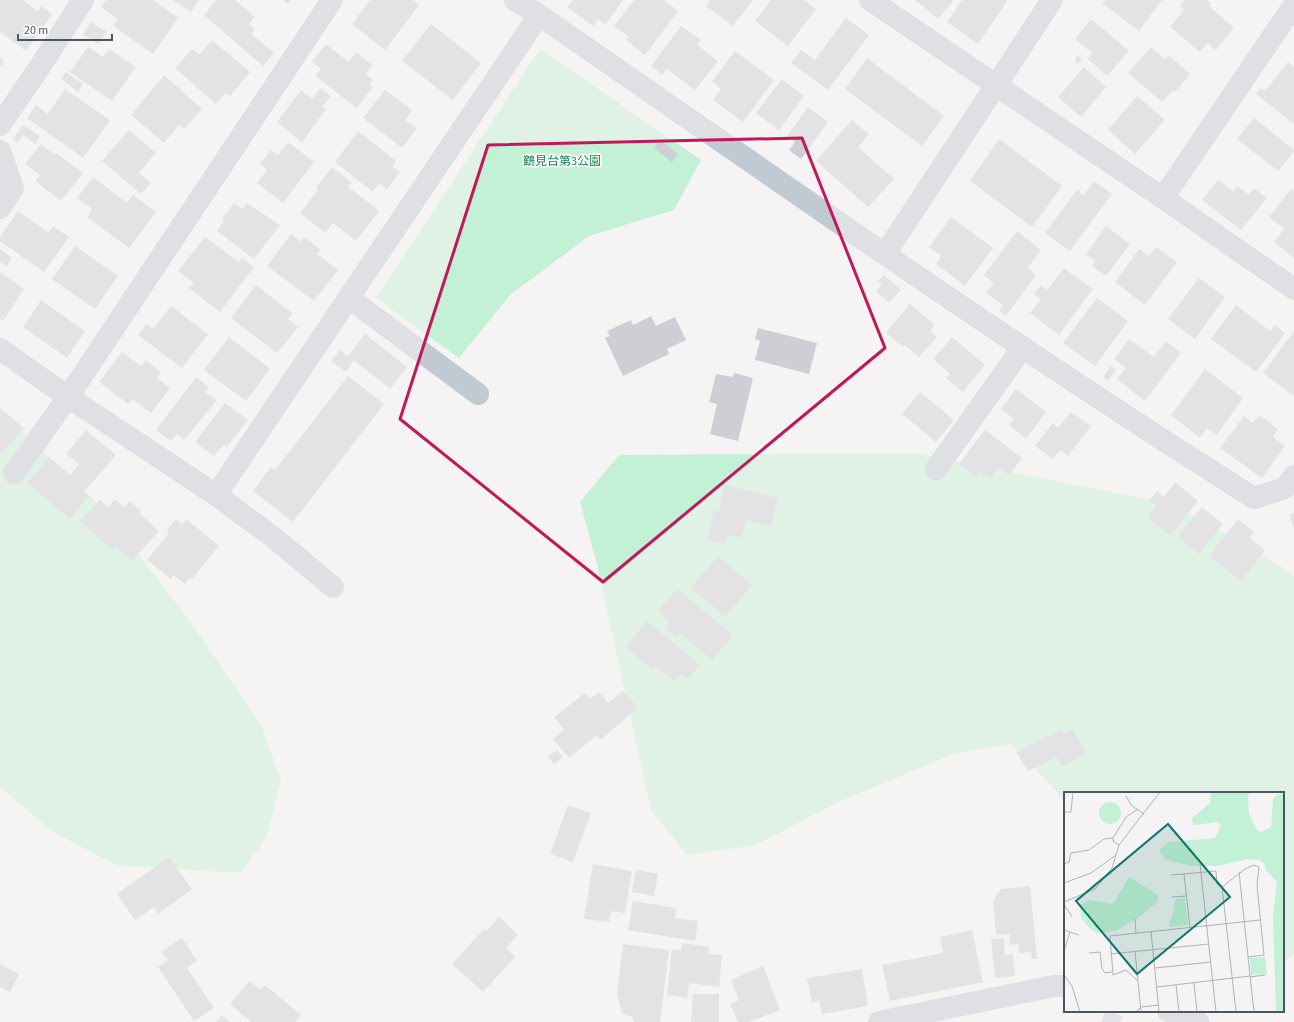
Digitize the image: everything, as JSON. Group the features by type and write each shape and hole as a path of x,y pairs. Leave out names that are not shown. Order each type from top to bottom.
{"street":[{"path":"0,125 83,0"},
{"path":"14,473 68,397 332,0"},
{"path":"515,0 1085,390 1254,498 1285,488 1294,476"},
{"path":"870,0 1163,198 1294,289"},
{"path":"885,254 1052,0"},
{"path":"1163,198 1294,5"},
{"path":"216,495 539,16"},
{"path":"0,151 13,188 0,208"},
{"path":"349,298 478,394"},
{"path":"936,469 1023,347"},
{"path":"0,349 68,397 216,495 273,537 333,587"},
{"path":"880,1022 1054,986 1064,986"},
{"path":"1171,1012 1198,1022"}],"highlighted area":[{"path":"802,138 885,348 603,582 400,419 488,145"}],"green space":[{"name":"鶴見台第3公園","path":"540,49 701,160 674,210 589,236 510,295 459,358 376,298"},
{"path":"0,413 17,426 107,513 192,624 262,727 281,781 267,836 241,873 117,865 53,832 0,787"},
{"path":"916,453 1175,505 1282,567 1294,577 1294,953 1284,962 1284,792 1064,792 1064,802 1056,791 1011,744 953,754 836,803 756,845 687,855 651,810 597,564 580,502 619,455"}],"building":[{"path":"0,0 23,0 38,11 41,6 52,14 26,51 0,32"},
{"path":"106,0 153,0 178,18 153,54 113,26 118,19 101,7"},
{"path":"173,0 199,0 191,12"},
{"path":"216,0 235,0 255,17 249,24 255,29 251,34 274,53 263,66 204,15"},
{"path":"283,0 291,0 288,4"},
{"path":"370,0 413,0 419,5 385,50 352,24"},
{"path":"573,0 623,0 605,25 598,19 593,26 567,7"},
{"path":"634,0 664,0 678,11 645,55 626,40 629,37 614,26"},
{"path":"710,0 753,0 733,26 706,6"},
{"path":"771,0 804,0 816,9 788,46 755,21"},
{"path":"915,0 951,0 953,1 938,19"},
{"path":"962,0 1007,1 978,44 947,22"},
{"path":"1105,0 1162,0 1139,31 1102,3"},
{"path":"1185,0 1207,0 1211,3 1209,6 1234,28 1216,50 1208,43 1200,52 1170,27 1184,10 1180,6"},
{"path":"846,18 869,35 828,90 791,63 801,50 815,60"},
{"path":"1091,19 1129,51 1107,76 1088,59 1092,53 1075,39"},
{"path":"91,22 107,32 98,44 83,34"},
{"path":"431,24 481,63 453,100 402,61"},
{"path":"681,26 701,40 697,45 718,61 695,90 667,69 662,75 651,66"},
{"path":"212,40 250,72 230,96 225,93 216,104 175,68 192,49 199,55"},
{"path":"326,44 349,62 356,52 372,65 366,74 373,80 370,84 373,87 357,108 315,76 321,69 312,62"},
{"path":"88,47 103,57 109,49 136,67 112,101 70,72"},
{"path":"1151,47 1165,59 1168,55 1190,74 1175,92 1173,90 1162,102 1128,73"},
{"path":"735,51 774,80 743,122 713,100 721,89 712,82"},
{"path":"1078,55 1082,59 1078,64 1074,61"},
{"path":"0,58 4,61 0,67"},
{"path":"867,58 944,116 922,146 845,89"},
{"path":"1288,62 1294,67 1294,124 1256,94 1261,88 1265,91"},
{"path":"1084,67 1106,87 1081,117 1058,97"},
{"path":"66,72 83,84 78,92 61,79"},
{"path":"164,75 202,109 184,129 179,125 164,143 131,115"},
{"path":"782,79 804,96 779,130 756,113"},
{"path":"320,88 331,96 322,107 326,109 302,142 277,122 301,90 312,99"},
{"path":"65,89 110,120 83,158 27,118 36,105 48,114"},
{"path":"385,90 412,110 405,120 417,128 402,148 363,118"},
{"path":"1137,96 1165,120 1135,154 1108,130"},
{"path":"808,107 828,122 801,159 789,150 795,142 787,136"},
{"path":"1254,118 1294,150 1278,171 1237,139"},
{"path":"852,120 869,134 858,147 894,179 868,207 816,161"},
{"path":"23,125 40,136 35,144 23,135 17,143 13,139"},
{"path":"129,130 156,153 139,173 151,183 141,194 102,161"},
{"path":"358,131 396,161 392,166 400,172 387,189 379,183 373,192 335,162"},
{"path":"999,139 1062,186 1032,227 970,181"},
{"path":"660,140 678,154 672,162 654,148"},
{"path":"288,142 314,162 283,203 257,183 267,170 260,164 271,150 278,155"},
{"path":"41,144 83,173 61,201 35,181 40,175 25,164"},
{"path":"332,167 351,182 348,187 379,211 356,241 333,223 325,233 300,213 318,190 316,188"},
{"path":"93,177 127,203 133,195 156,212 129,248 87,217 92,209 77,198"},
{"path":"1218,180 1233,191 1237,186 1249,195 1254,188 1267,198 1241,230 1202,200"},
{"path":"1094,181 1112,194 1070,251 1045,233 1077,190 1084,195"},
{"path":"1291,189 1294,192 1294,258 1274,242 1284,229 1269,217"},
{"path":"234,203 242,209 247,203 280,225 254,259 217,231 224,221 222,219"},
{"path":"18,211 49,233 53,226 69,237 44,272 0,241 0,237"},
{"path":"951,217 993,248 965,286 936,264 941,256 929,247"},
{"path":"1106,226 1130,244 1106,276 1092,266 1095,261 1086,254"},
{"path":"1017,231 1041,250 1028,268 1036,275 1006,316 999,311 1003,305 986,293 994,283 984,275"},
{"path":"291,234 301,242 304,237 321,250 317,254 338,270 314,301 267,266"},
{"path":"205,237 239,262 242,258 254,267 220,312 189,288 194,283 178,271"},
{"path":"75,246 118,276 95,309 52,279"},
{"path":"1156,247 1177,262 1145,305 1115,282 1139,249 1148,256"},
{"path":"0,249 12,258 6,266 0,262"},
{"path":"1064,268 1093,289 1059,335 1030,313 1041,299 1034,294 1041,285 1047,290"},
{"path":"0,272 24,289 3,321 0,318"},
{"path":"884,275 901,290 889,303 876,291 882,285 878,281"},
{"path":"1199,278 1225,297 1195,339 1168,319"},
{"path":"256,285 293,314 288,319 298,327 277,353 231,318"},
{"path":"1097,298 1128,321 1095,366 1063,343"},
{"path":"41,300 85,331 67,358 23,327"},
{"path":"910,304 935,325 930,331 937,337 919,357 905,345 903,347 886,333"},
{"path":"1236,305 1270,331 1275,325 1285,333 1256,372 1211,339"},
{"path":"171,306 208,334 182,368 138,335 147,324 153,329"},
{"path":"651,316 656,326 675,317 686,340 667,349 669,354 623,376 605,338 610,336 607,331 631,320 633,325"},
{"path":"758,328 817,343 809,374 755,360 760,341 755,339"},
{"path":"1294,331 1294,396 1263,373"},
{"path":"365,334 407,367 390,389 354,360 346,372 331,361 340,350 348,356"},
{"path":"229,337 270,369 246,401 204,370"},
{"path":"952,337 985,365 963,392 946,378 950,374 933,359"},
{"path":"1129,339 1154,357 1166,341 1181,353 1145,401 1117,379 1126,368 1114,359"},
{"path":"122,352 141,366 146,360 161,372 157,378 170,388 151,413 132,399 128,404 99,382"},
{"path":"1111,366 1116,370 1108,381 1103,377"},
{"path":"1205,369 1243,398 1217,435 1207,428 1200,438 1171,415"},
{"path":"734,373 753,378 738,441 710,434 717,404 709,402 716,374 733,377"},
{"path":"348,376 384,404 293,522 253,491 271,467 275,470"},
{"path":"196,377 209,387 205,392 217,400 184,440 177,434 171,441 156,430"},
{"path":"1016,389 1046,412 1026,439 1009,425 1014,419 1001,409"},
{"path":"920,392 954,420 936,442 902,414"},
{"path":"225,403 248,420 227,447 224,444 214,456 195,442"},
{"path":"0,408 24,428 1,454 0,453"},
{"path":"1071,412 1091,426 1068,456 1060,450 1053,459 1035,446 1053,423 1058,428"},
{"path":"1259,415 1278,429 1273,437 1285,446 1262,478 1220,448 1244,416 1253,423"},
{"path":"86,430 116,455 84,492 88,496 70,519 27,483 49,457 70,475 79,464 66,454"},
{"path":"985,430 1022,458 1009,475 999,468 990,479 980,472 976,477 959,464"},
{"path":"1175,482 1198,501 1170,536 1147,517 1157,506 1149,500 1157,491 1164,497"},
{"path":"725,485 778,498 771,526 746,520 741,538 727,535 725,544 707,540 714,511 719,512"},
{"path":"115,499 124,507 130,501 141,511 139,513 159,531 132,561 116,547 112,550 80,521 100,500 108,507"},
{"path":"1202,507 1223,524 1199,554 1177,537"},
{"path":"1294,513 1294,527 1289,515"},
{"path":"176,519 182,524 187,520 219,546 192,579 190,578 185,584 173,575 171,579 147,560 169,533 167,530"},
{"path":"1238,519 1254,532 1250,538 1265,550 1241,581 1209,556"},
{"path":"718,556 752,585 725,616 691,588"},
{"path":"677,589 733,635 712,660 680,633 677,637 665,628 670,622 658,611"},
{"path":"647,621 700,665 688,679 682,674 675,682 655,665 652,669 626,647"},
{"path":"623,691 638,708 600,740 597,735 569,758 553,739 564,729 554,717 585,693 590,699 599,692 608,703"},
{"path":"1073,729 1086,754 1061,767 1057,757 1028,771 1016,752 1061,730 1064,734"},
{"path":"557,750 563,757 554,764 548,757"},
{"path":"568,805 591,813 573,862 550,854"},
{"path":"169,857 192,889 158,914 154,907 135,920 117,894"},
{"path":"593,864 632,871 625,913 611,911 609,922 584,919"},
{"path":"636,870 658,874 654,896 632,892"},
{"path":"1030,886 1037,959 1032,959 1031,952 1019,953 1018,944 1010,945 1009,934 996,935 993,900 1001,889"},
{"path":"633,901 676,908 675,918 698,921 695,941 628,930"},
{"path":"499,917 518,935 506,948 515,957 483,992 452,964 484,929 487,931"},
{"path":"972,930 983,982 890,1001 882,965 943,953 940,937"},
{"path":"182,938 197,961 187,968 214,1008 194,1021 158,967 168,960 161,952"},
{"path":"1004,938 1005,955 1013,954 1015,976 995,978 991,939"},
{"path":"682,943 709,947 708,954 722,955 719,987 689,983 687,998 667,995 672,949 681,950"},
{"path":"623,944 669,950 660,1022 634,1022 632,1017 622,1013 617,994"},
{"path":"0,964 19,974 10,992 0,987"},
{"path":"763,966 780,1010 749,1022 738,1022 730,1004 739,1000 731,980"},
{"path":"862,969 868,1006 822,1014 819,1001 812,1003 807,978"},
{"path":"249,981 261,990 265,985 301,1015 295,1022 251,1022 230,1004"},
{"path":"693,994 719,994 719,1022 691,1022"},
{"path":"1106,1012 1113,1012 1123,1017 1120,1022 1101,1022"},
{"path":"222,1015 230,1022 216,1022"}]}
